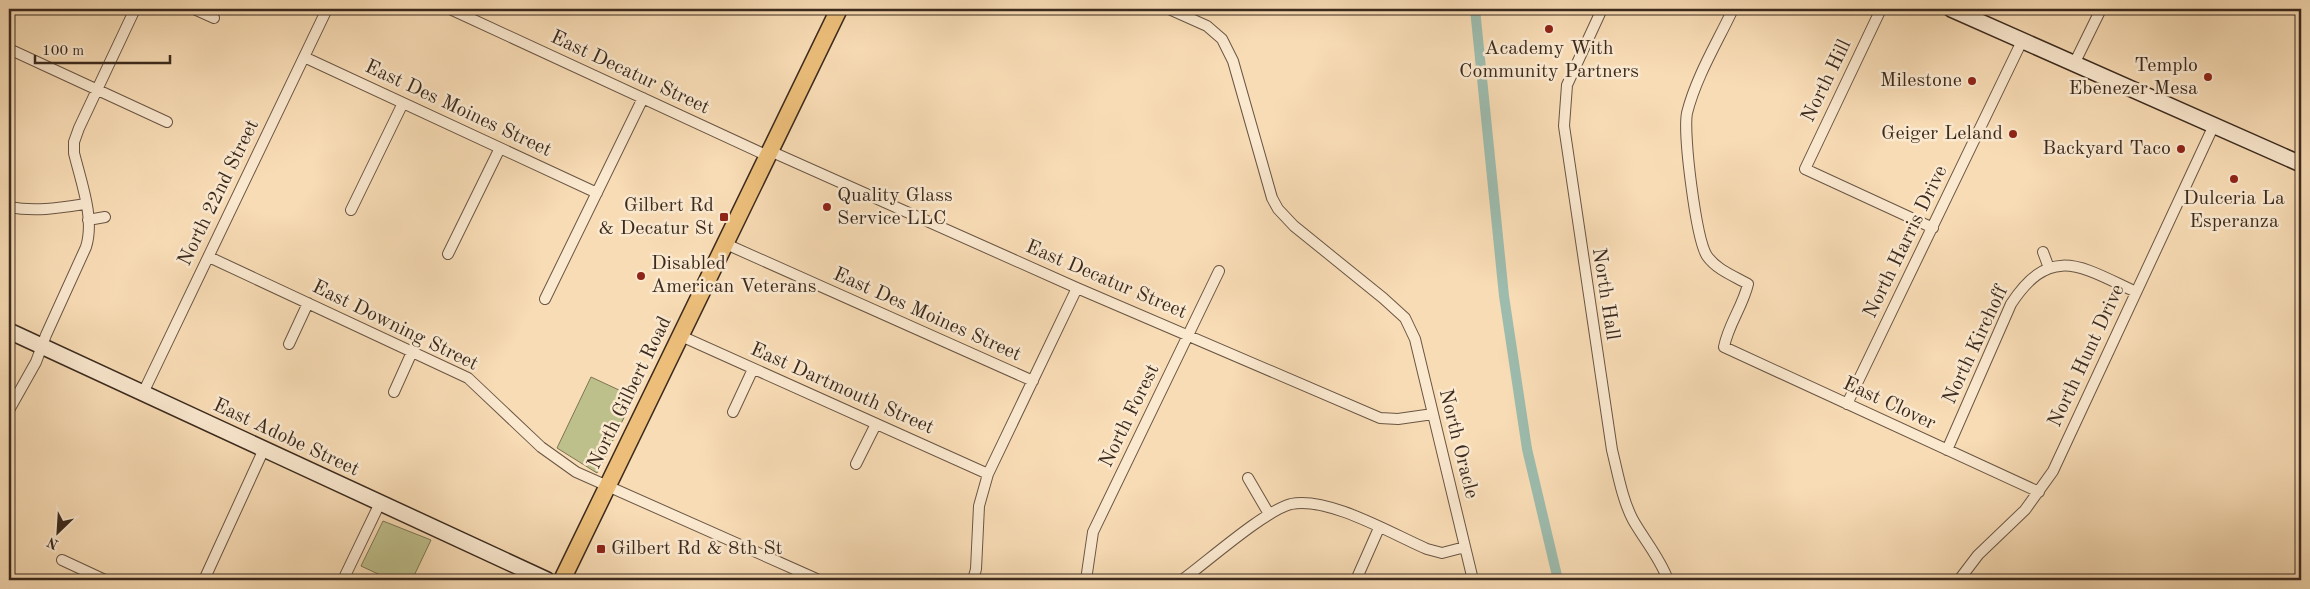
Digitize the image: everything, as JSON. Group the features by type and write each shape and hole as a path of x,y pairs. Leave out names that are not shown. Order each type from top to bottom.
{"main road":[{"name":"North Gilbert Road","path":"562,580 839,9"}],"street":[{"path":"9,410 24,386 90,236 74,153 74,142 96,90 135,9"},
{"path":"194,9 214,18"},
{"name":"North 22nd Street","path":"143,393 327,9"},
{"name":"East Decatur Street","path":"450,9 769,154 1380,418 1398,419 1433,414"},
{"name":"North Oracle","path":"1169,9 1207,26 1222,39 1233,61 1272,198 1278,209 1294,226 1405,318 1415,339 1473,580"},
{"name":"North Hall","path":"1602,9 1567,85 1564,126 1612,450 1624,501 1634,521 1657,555 1668,580"},
{"name":"East Clover","path":"1733,9 1694,91 1686,128 1702,243 1708,256 1722,270 1748,284 1746,295 1726,336 1724,347 2039,492"},
{"name":"North Hill","path":"1882,9 1805,169 1933,228"},
{"path":"2074,64 2101,9"},
{"path":"1957,10 2301,164"},
{"name":"North Harris Drive","path":"1847,404 2022,40"},
{"path":"9,49 167,122"},
{"name":"East Des Moines Street","path":"304,57 597,193"},
{"path":"546,299 643,98"},
{"path":"351,210 402,103"},
{"name":"North Hunt Drive","path":"1959,580 1978,555 2016,519 2039,492 2062,454 2214,125"},
{"path":"448,254 500,148"},
{"path":"9,207 28,210 48,210 85,204"},
{"path":"88,220 105,216"},
{"name":"East Des Moines Street","path":"726,244 1033,381"},
{"path":"2044,252 2049,268"},
{"name":"East Downing Street","path":"209,257 468,378 550,454 568,467 608,487 819,580"},
{"name":"North Kirchoff","path":"1947,450 2011,304 2024,284 2039,272 2058,265 2077,267 2136,292"},
{"name":"North Forest","path":"1086,580 1093,532 1219,270"},
{"path":"973,580 976,569 978,506 988,474 1077,288"},
{"path":"289,344 308,304"},
{"name":"East Adobe Street","path":"9,331 547,580"},
{"name":"East Dartmouth Street","path":"681,336 988,474"},
{"path":"394,392 412,352"},
{"path":"733,412 753,369"},
{"path":"856,464 876,424"},
{"path":"204,580 264,449"},
{"path":"1248,478 1269,514"},
{"path":"344,580 380,503"},
{"path":"1182,580 1269,514 1291,504 1312,503 1336,508 1427,549 1442,553 1465,547"},
{"path":"1356,580 1379,528"},
{"path":"62,560 105,580"}],"green space":[{"path":"591,377 634,397 597,473 557,448"},
{"path":"383,521 431,540 412,580 391,580 361,566"}],"waterway":[{"path":"1475,9 1504,296 1527,449 1558,580"}],"place":[{"name":"Academy With Community Partners","path":"1549,29"},
{"name":"Templo Ebenezer Mesa","path":"2208,77"},
{"name":"Milestone","path":"1972,81"},
{"name":"Geiger Leland","path":"2013,134"},
{"name":"Backyard Taco","path":"2181,149"},
{"name":"Dulceria La Esperanza","path":"2234,179"},
{"name":"Quality Glass Service LLC","path":"827,207"},
{"name":"Gilbert Rd & Decatur St","path":"724,217"},
{"name":"Disabled American Veterans","path":"641,276"},
{"name":"Gilbert Rd & 8th St","path":"601,549"}]}
